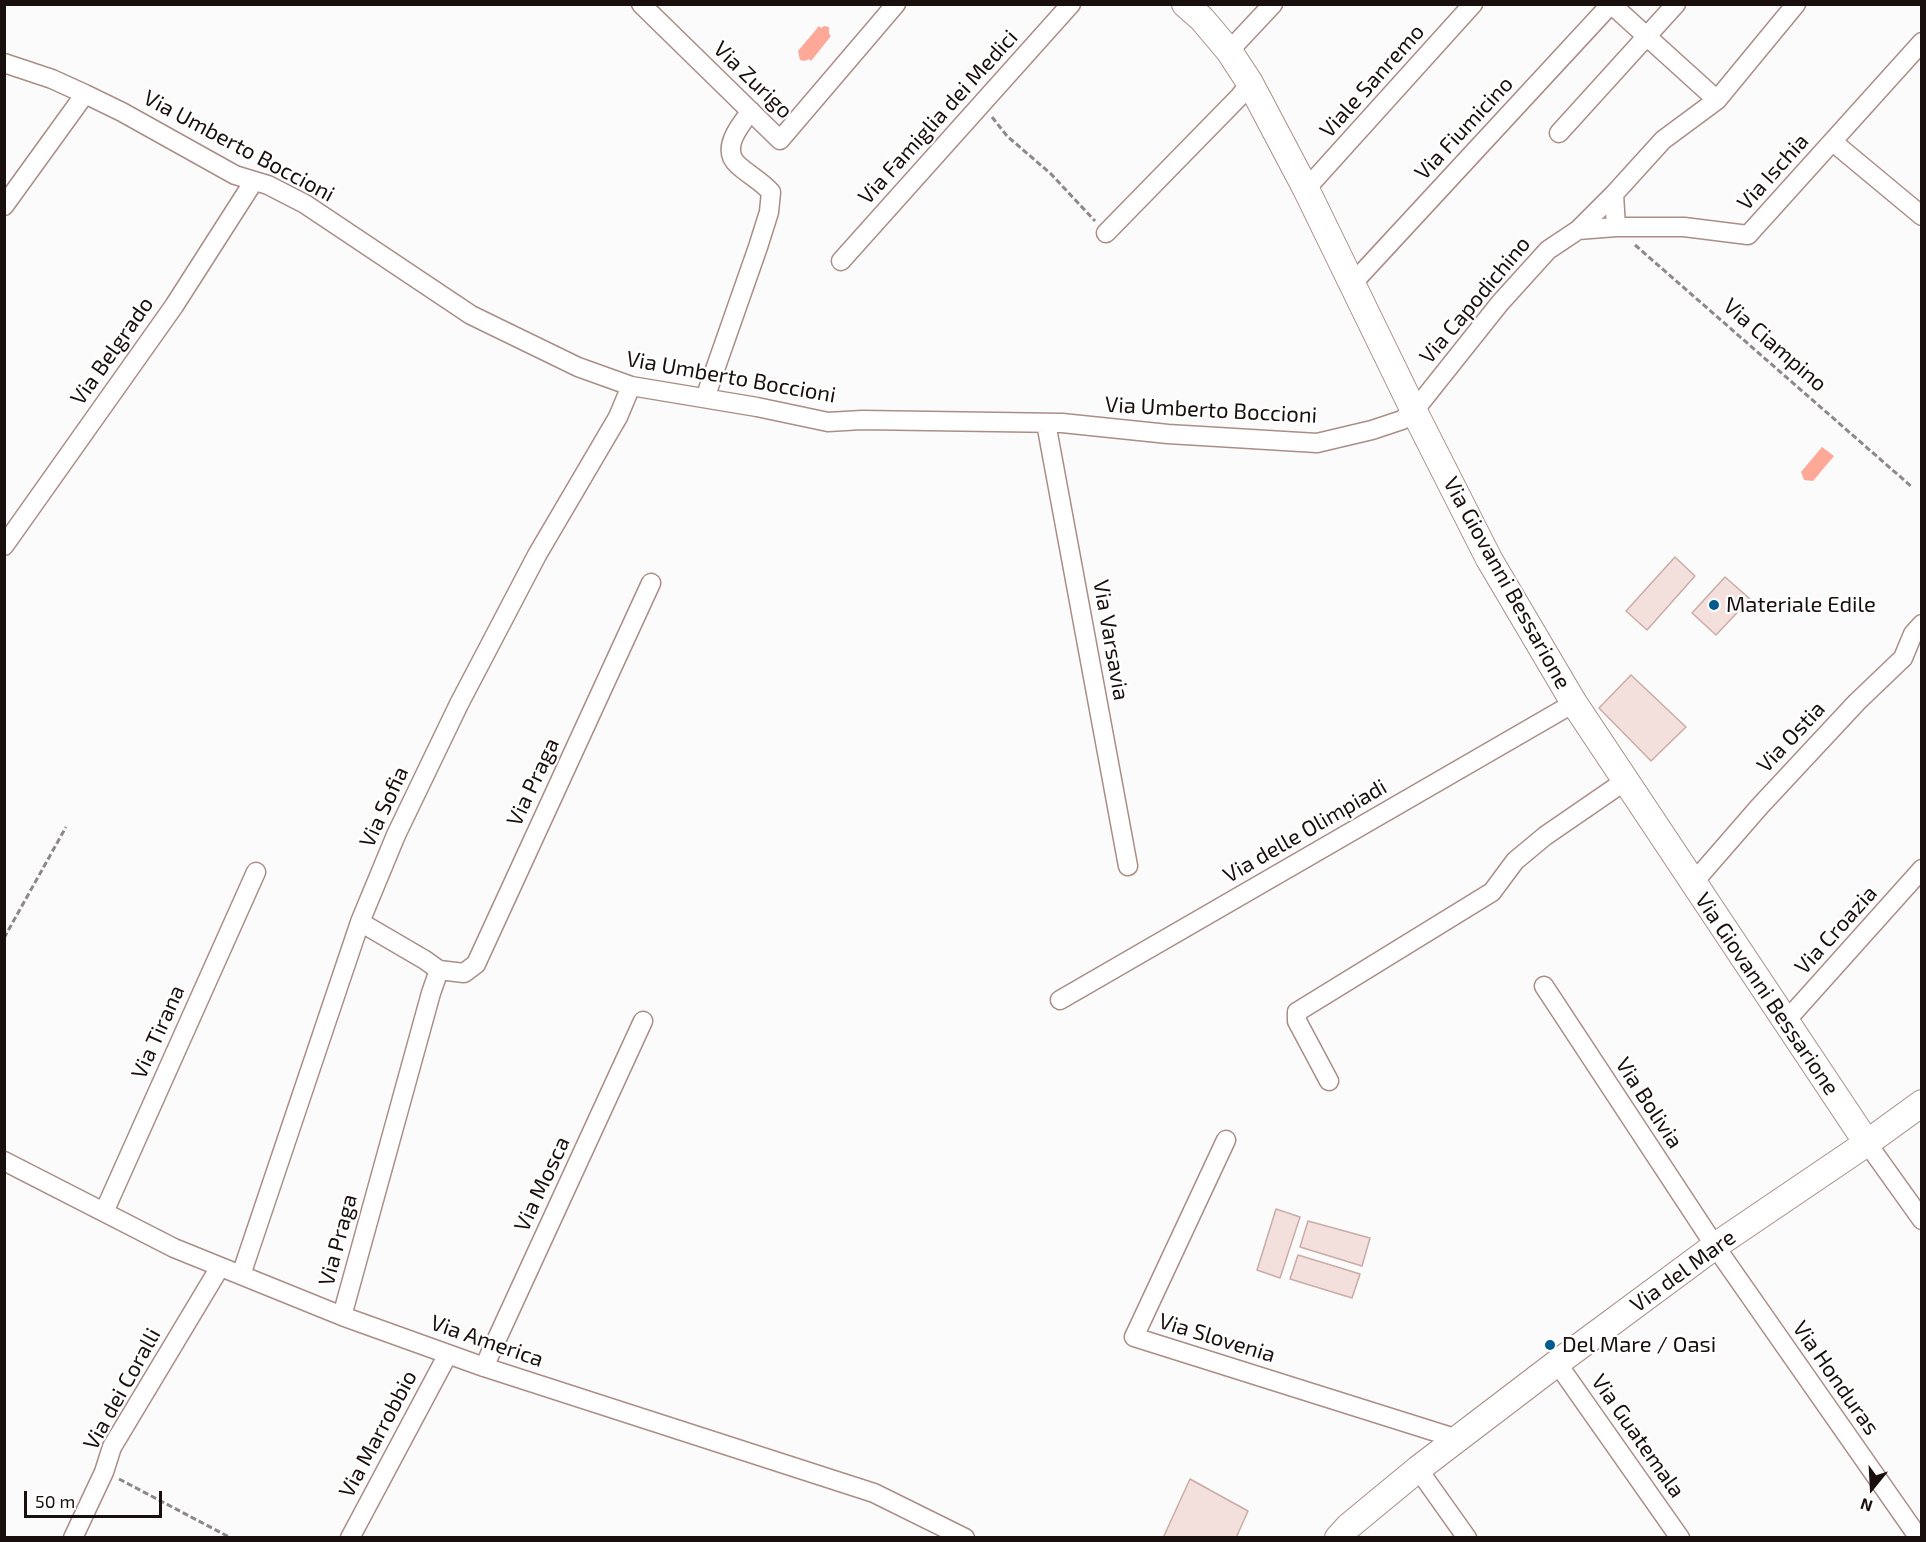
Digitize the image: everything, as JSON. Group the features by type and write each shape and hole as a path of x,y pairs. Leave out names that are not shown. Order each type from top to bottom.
{"street":[{"name":"Via Zurigo","path":"641,4 780,140 896,4"},
{"name":"Via Famiglia dei Medici","path":"841,261 1071,4"},
{"name":"Via Giovanni Bessarione","path":"1185,4 1203,19 1229,51 1250,83 1306,189 1489,559 1574,703 1867,1143"},
{"path":"1229,51 1273,4"},
{"name":"Viale Sanremo","path":"1306,189 1473,4"},
{"path":"1611,4 1717,99"},
{"name":"Via Fiumicino","path":"1352,284 1611,4"},
{"path":"1559,133 1676,4"},
{"path":"1578,230 1663,140 1717,99 1796,4"},
{"name":"Via Ischia","path":"1616,227 1684,227 1748,235 1922,42"},
{"name":"Via Umberto Boccioni","path":"4,63 52,78 122,112 235,175 268,185 305,204 471,315 578,367 631,386 828,422 862,420 1062,423 1168,434 1317,442 1372,430 1402,420 1414,411"},
{"path":"1106,233 1250,83"},
{"path":"4,206 85,94"},
{"path":"705,399 769,212 771,192 762,182 736,164 731,149 735,133 751,111"},
{"path":"1833,142 1922,216"},
{"name":"Via Belgrado","path":"4,546 174,306 254,181"},
{"path":"1614,194 1616,227"},
{"name":"Via Capodichino","path":"1414,411 1513,288 1548,250 1578,230 1616,227"},
{"name":"Via Sofia","path":"241,1275 360,922 396,835 459,704 537,555 618,417 631,386"},
{"name":"Via Varsavia","path":"1046,423 1128,866"},
{"name":"Via Praga","path":"342,1316 439,970 464,973 476,964 651,583"},
{"name":"Via Ostia","path":"1693,883 1768,797 1857,702 1903,658 1913,634 1922,624"},
{"name":"Via delle Olimpiadi","path":"1060,1000 1574,703"},
{"path":"1329,1082 1297,1021 1297,1012 1492,892 1515,861 1545,836 1625,781"},
{"name":"Via Croazia","path":"1785,1022 1922,869"},
{"name":"Via Tirana","path":"104,1212 256,872"},
{"path":"360,922 439,970"},
{"name":"Via Bolivia","path":"1544,986 1714,1246"},
{"name":"Via Mosca","path":"484,1367 643,1021"},
{"name":"Via del Mare","path":"1348,1534 1419,1469 1557,1363 1714,1246 1867,1143 1922,1103"},
{"name":"Via Slovenia","path":"1226,1140 1134,1337 1458,1439"},
{"path":"1867,1143 1922,1220"},
{"name":"Via America","path":"4,1161 174,1248 342,1316 484,1367 874,1493 965,1538"},
{"name":"Via Honduras","path":"1714,1246 1919,1538"},
{"name":"Via dei Coralli","path":"73,1538 104,1472 112,1447 220,1267"},
{"name":"Via Marrobbio","path":"350,1538 448,1354"},
{"name":"Via Guatemala","path":"1557,1363 1680,1538"},
{"path":"1419,1469 1467,1538"}],"path":[{"path":"982,104 1007,136 1052,174 1106,233"},
{"name":"Via Ciampino","path":"1616,227 1912,487"},
{"path":"4,938 66,827"},
{"path":"104,1472 231,1538"}],"shaded area":[{"path":"819,26 829,27 831,36 811,61 809,59 800,60 798,51"},
{"path":"1822,447 1834,456 1813,481 1804,480 1801,472"}],"building":[{"path":"1675,557 1695,576 1647,630 1626,611"},
{"path":"1725,577 1750,599 1716,635 1692,613"},
{"path":"1631,675 1686,727 1651,761 1599,708"},
{"path":"1276,1209 1300,1217 1280,1278 1257,1270"},
{"path":"1308,1221 1370,1238 1362,1266 1300,1247"},
{"path":"1298,1255 1360,1274 1352,1298 1290,1279"},
{"path":"1190,1479 1248,1511 1236,1538 1163,1538"}],"place":[{"name":"Materiale Edile","path":"1714,605"},
{"name":"Del Mare / Oasi","path":"1550,1345"}]}
